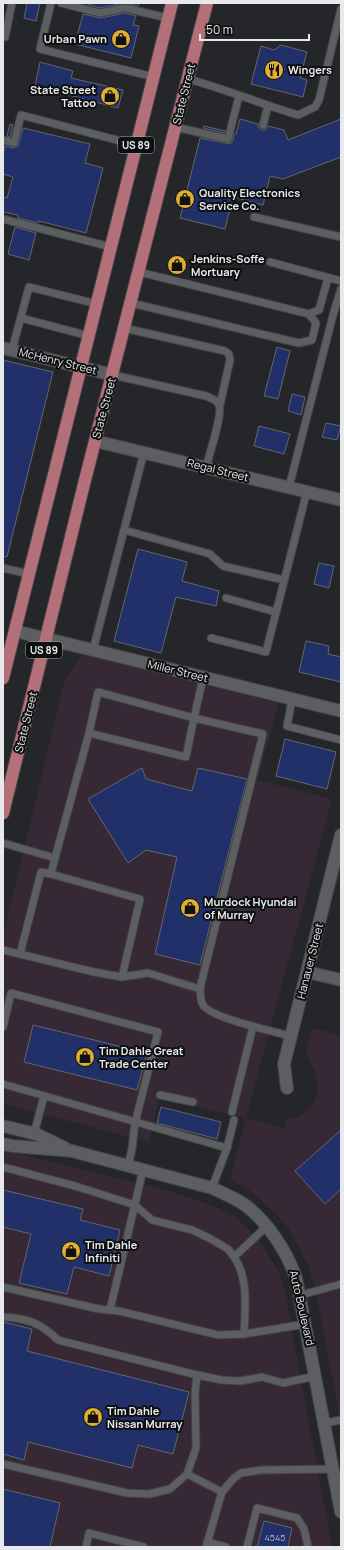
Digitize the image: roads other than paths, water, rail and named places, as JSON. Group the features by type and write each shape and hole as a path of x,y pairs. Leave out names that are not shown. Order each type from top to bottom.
{"main road":[{"name":"US 89","path":"3,678 6,655 15,631 172,3"},
{"name":"State Street","path":"3,813 95,441 207,3"}],"street":[{"name":"McHenry Street","path":"8,349 112,375"},
{"name":"Regal Street","path":"95,441 341,500"},
{"name":"Miller Street","path":"15,631 341,711"},
{"name":"Hanauer Street","path":"287,1088 284,1064 341,835"},
{"path":"307,972 341,980"},
{"name":"Auto Boulevard","path":"3,1126 34,1134 72,1151 212,1188 245,1205 266,1226 280,1243 291,1262 301,1295 341,1512"},
{"name":"Auto Boulevard","path":"3,1144 72,1151"}],"lane":[{"path":"3,37 5,37 12,3"},
{"path":"51,3 40,49 154,77"},
{"path":"61,3 100,13 114,6 126,6 168,18"},
{"path":"188,79 298,115 315,107 319,100 341,9"},
{"path":"175,127 228,139 239,96"},
{"path":"263,125 268,106"},
{"path":"3,140 14,143 21,115 136,145"},
{"path":"254,217 341,237"},
{"path":"3,220 111,247"},
{"path":"270,262 341,281"},
{"path":"139,272 309,314 319,310 328,278"},
{"path":"8,349 21,318 29,287 97,304"},
{"path":"289,487 341,289"},
{"path":"131,303 299,343 312,340 316,323 309,314"},
{"path":"21,318 89,336"},
{"path":"124,328 225,351 229,354 230,360 220,405 220,415 206,467"},
{"path":"112,375 206,396 216,401 220,405"},
{"path":"92,650 144,452"},
{"path":"211,638 266,652 306,491"},
{"path":"124,530 210,554 223,566 284,580"},
{"path":"3,568 29,574"},
{"path":"226,598 276,612"},
{"path":"89,733 186,758 203,678"},
{"path":"51,874 89,733 98,692 194,718 263,734 200,989 203,1005 214,1014 291,1036"},
{"path":"292,700 287,726 341,740"},
{"path":"3,843 55,858"},
{"path":"20,954 41,872 51,874 140,899 122,977"},
{"path":"3,950 94,972 122,977 148,973 200,989"},
{"path":"3,1027 11,993 158,1032 135,1123 132,1149 128,1166"},
{"path":"212,1188 227,1148 253,1026"},
{"path":"3,1084 135,1123 227,1148"},
{"path":"160,1094 193,1102"},
{"path":"34,1134 44,1096"},
{"path":"3,1167 75,1186 135,1205 152,1220 192,1230 210,1238 228,1249 241,1266 245,1298 244,1334"},
{"path":"110,1310 144,1170"},
{"path":"234,1257 266,1226"},
{"path":"301,1295 341,1284"},
{"path":"3,1287 99,1309 119,1311 218,1335 244,1334 306,1324"},
{"path":"3,1317 13,1317 32,1322 47,1329 58,1340 197,1375 240,1381 262,1377 283,1383 316,1376"},
{"path":"3,1464 127,1493 149,1494 170,1489 187,1474 196,1448 195,1393 197,1375"},
{"path":"324,1423 341,1420"},
{"path":"226,1547 207,1545 222,1492 234,1478 241,1473 261,1470 333,1469"},
{"path":"187,1474 222,1492"},
{"path":"247,1547 257,1508 297,1518 304,1530 308,1547"},
{"path":"86,1547 89,1533 144,1547"}],"place":[{"name":"Urban Pawn","path":"121,39"},
{"name":"Wingers","path":"274,70"},
{"name":"State Street Tattoo","path":"110,96"},
{"name":"Quality Electronics Service Co.","path":"185,199"},
{"name":"Jenkins-Soffe Mortuary","path":"177,265"},
{"name":"Murdock Hyundai of Murray","path":"190,908"},
{"name":"Tim Dahle Great Trade Center","path":"85,1057"},
{"name":"Tim Dahle Infiniti","path":"71,1251"},
{"name":"Tim Dahle Nissan Murray","path":"93,1417"}]}
